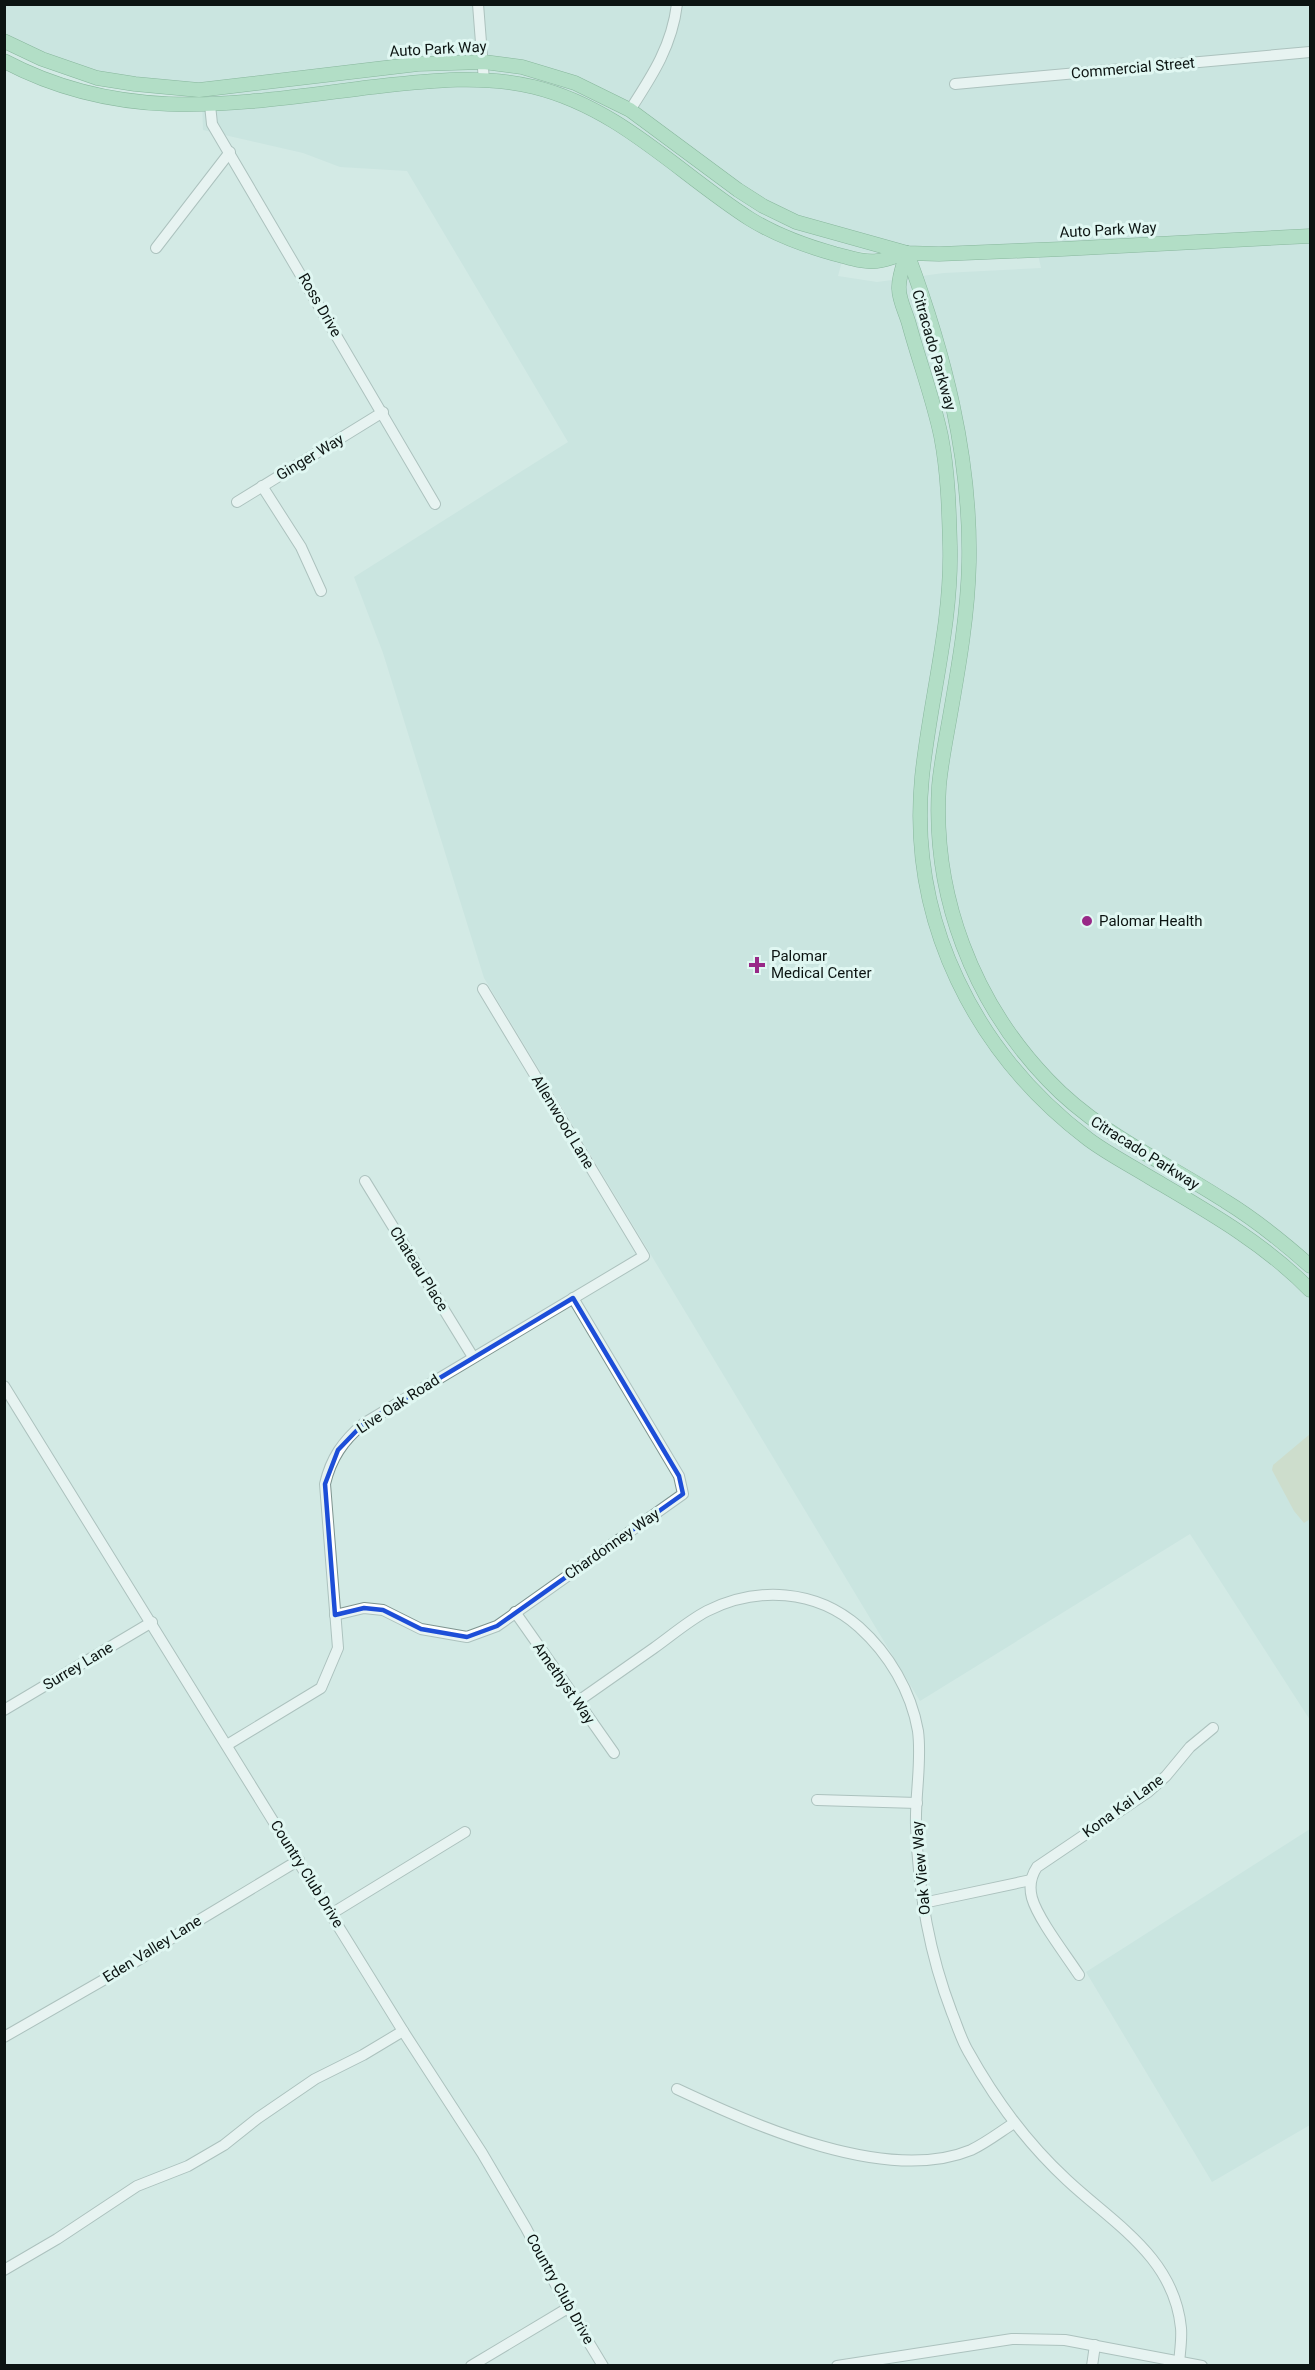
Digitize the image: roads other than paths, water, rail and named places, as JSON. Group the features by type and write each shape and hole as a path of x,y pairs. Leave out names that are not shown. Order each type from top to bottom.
{"main road":[{"name":"Auto Park Way","path":"4,41 42,59 97,78 199,90 418,64 484,62 522,67 595,91 630,110 738,190 763,206 796,222 907,253 939,254 1062,249 1311,236"},
{"name":"Auto Park Way","path":"4,61 52,81 109,97 156,104 210,105 444,80 484,81 534,87 580,102 621,124 747,216 785,237 857,260 875,261 907,253"},
{"name":"Citracado Parkway","path":"907,253 919,284 954,406 963,456 969,536 968,587 962,648 939,784 939,818 945,886 969,962 985,996 1016,1043 1047,1080 1082,1113 1114,1135 1223,1199 1268,1230 1311,1266"},
{"name":"Citracado Parkway","path":"907,253 898,289 940,434 949,508 951,564 948,615 924,765 920,806 923,857 929,896 956,979 987,1032 1027,1085 1051,1108 1092,1142 1244,1235 1281,1263 1311,1290"}],"street":[{"path":"478,4 484,81"},
{"path":"630,110 656,70 667,48 674,27 677,4"},
{"name":"Commercial Street","path":"955,84 1311,52"},
{"name":"Ross Drive","path":"210,105 212,123 435,504"},
{"path":"156,248 230,152"},
{"name":"Ginger Way","path":"237,502 383,412"},
{"path":"262,486 302,547 321,591"},
{"name":"Allenwood Lane","path":"483,989 644,1256"},
{"name":"Chateau Place","path":"365,1181 473,1357"},
{"name":"Live Oak Road","path":"227,1746 321,1688 338,1648 325,1484 329,1466 348,1436 363,1424 473,1357 644,1256"},
{"name":"Chardonney Way","path":"335,1615 364,1608 382,1610 422,1629 467,1637 497,1626 683,1494 679,1476 573,1298"},
{"name":"Country Club Drive","path":"4,1386 520,2216 568,2308 603,2366"},
{"name":"Oak View Way","path":"578,1702 704,1612 730,1601 762,1594 782,1593 814,1600 844,1614 869,1636 899,1676 913,1708 918,1736 916,1822 927,1932 942,1987 967,2049 1014,2123 1065,2178 1147,2250 1171,2285 1180,2327 1179,2363"},
{"name":"Amethyst Way","path":"515,1612 614,1753"},
{"name":"Surrey Lane","path":"4,1710 152,1622"},
{"name":"Kona Kai Lane","path":"1031,1880 1037,1867 1148,1792 1166,1776 1190,1747 1213,1728"},
{"path":"817,1800 917,1803"},
{"path":"331,1914 465,1832"},
{"name":"Eden Valley Lane","path":"4,2037 140,1959 299,1860"},
{"path":"923,1903 1031,1880 1032,1899 1078,1975"},
{"path":"4,2270 57,2239 137,2186 188,2166 224,2145 258,2118 315,2079 363,2055 403,2031"},
{"path":"677,2089 740,2118 805,2141 860,2155 911,2162 941,2158 971,2150 1014,2123"},
{"path":"471,2366 568,2308"},
{"path":"837,2366 1012,2339 1065,2340 1202,2366"},
{"path":"1092,2366 1095,2345"}],"place":[{"name":"Palomar Health","path":"1087,921"},
{"name":"Palomar Medical Center","path":"757,965"}]}
